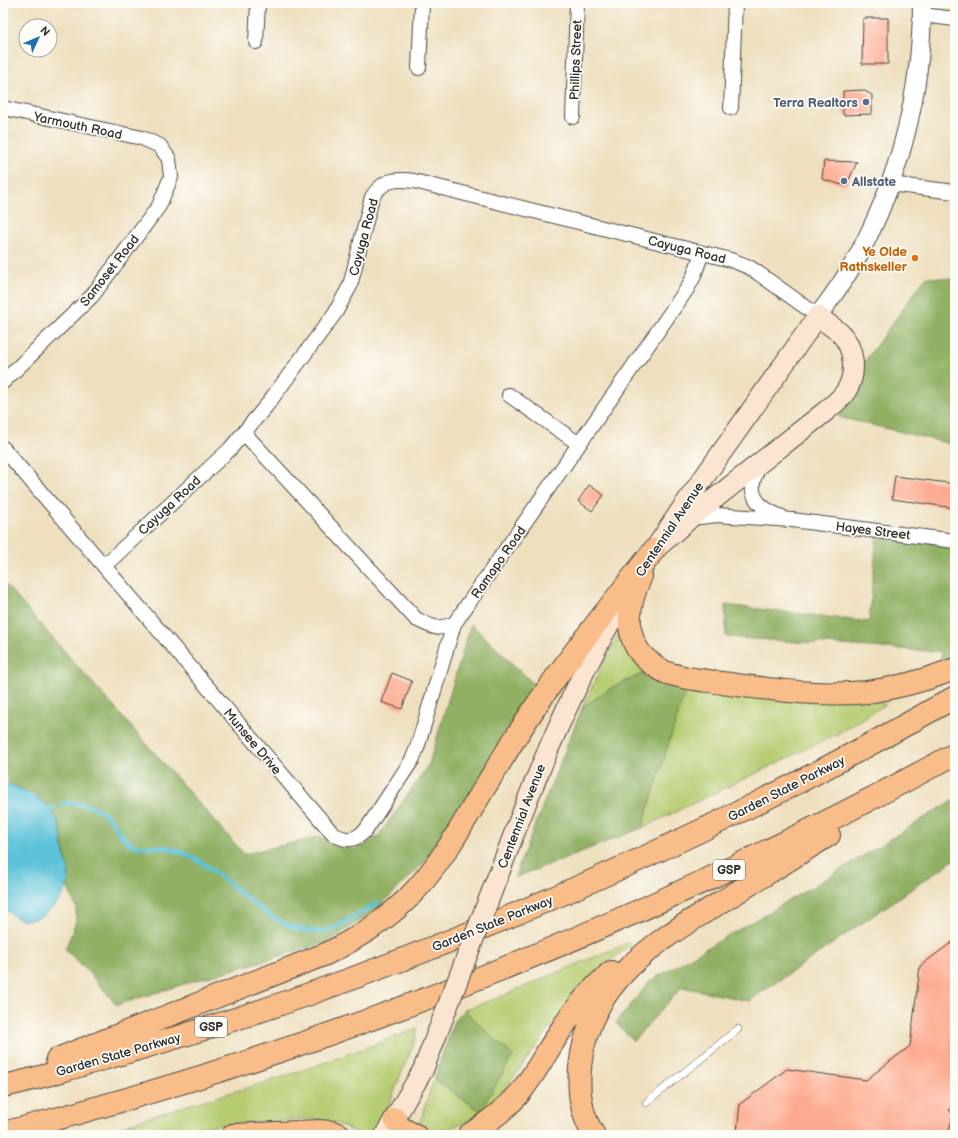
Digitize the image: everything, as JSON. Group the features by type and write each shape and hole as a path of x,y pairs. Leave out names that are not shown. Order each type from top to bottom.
{"highway":[{"path":"654,550 637,584 629,611 629,620 633,639 642,654 657,668 666,672 690,678 760,688 797,692 846,693 865,692 903,686 955,669"},
{"path":"3,1080 326,954 357,938 391,914 419,887 439,863 509,748 544,695 654,550"},
{"name":"Garden State Parkway","path":"3,1086 164,1042 266,1009 408,957 507,918 660,851 757,804 847,757 955,697"},
{"name":"GSP","path":"3,1133 119,1101 221,1070 372,1018 496,972 596,930 737,866 844,813 955,754"},
{"path":"469,1135 491,1120 510,1104 526,1085 568,1019 594,988 612,971 672,932 955,757"},
{"path":"594,1135 586,1121 582,1109 579,1087 580,1062 590,1025 596,1012 610,990 630,966 645,952 672,932"},
{"path":"457,1135 491,1120"},
{"path":"249,1135 318,1130 340,1135"}],"main road":[{"path":"654,550 690,518 826,412 841,397 850,383 853,363 849,348 841,334 818,316"},
{"name":"Centennial Avenue","path":"401,1132 423,1070 537,774 572,696 612,619 654,550 818,316"}],"street":[{"path":"256,42 258,3"},
{"path":"419,68 422,3"},
{"name":"Phillips Street","path":"573,117 577,3"},
{"path":"731,108 735,3"},
{"path":"922,9 955,19"},
{"name":"Centennial Avenue","path":"818,316 837,291 855,262 869,235 903,148 913,102 920,56 922,9"},
{"name":"Yarmouth Road","path":"3,108 142,138 153,143"},
{"name":"Samoset Road","path":"3,382 92,296 159,206 170,177 169,159 160,146 153,143"},
{"name":"Cayuga Road","path":"104,566 230,449 267,405 334,313 350,286 372,197 378,188 388,181 401,179 414,181 731,260 749,267 818,316"},
{"path":"890,184 955,192"},
{"name":"Ramapo Road","path":"454,624 687,289 693,278 702,253"},
{"path":"509,395 579,444"},
{"path":"244,433 416,619 440,629 454,624"},
{"name":"Munsee Drive","path":"3,448 333,834 347,840 360,836 366,830 412,760 417,748 454,624"},
{"name":"Hayes Street","path":"761,462 756,470 752,484 755,498 765,509 773,514 792,520"},
{"name":"Hayes Street","path":"690,518 717,516 792,520 955,541"}],"lane":[{"path":"646,1103 738,1029"}],"green space":[{"path":"926,277 955,279 955,445 839,417 862,365"},
{"path":"877,535 955,546 955,658 939,667 942,652 726,637 725,605 869,622"},
{"path":"3,582 244,854 319,837 354,850 377,838 429,764 471,624 539,689 423,864 375,911 326,943 200,979 117,1005 90,974 65,949 76,921 76,907 67,886 69,876 68,867 60,826 18,787 9,784 3,767"},
{"path":"620,631 653,677 643,673 609,689 582,708 601,668"},
{"path":"643,673 686,689 642,828 514,878 582,708 609,689"},
{"path":"686,689 865,699 886,704 837,734 642,828"},
{"path":"955,799 955,859 749,1001 682,987 633,1041 616,1023 650,981 824,880"},
{"path":"630,942 632,944 581,986 498,1098 470,1120 451,1128 438,1130 421,1127 419,1125 434,1079 480,1110 513,1056 464,1010 500,997"},
{"path":"464,1010 513,1056 480,1111 434,1079 454,1021"},
{"path":"417,1029 415,1040 389,1104 373,1135 360,1135 336,1123 318,1119 300,1119 137,1132 118,1130 118,1128 156,1115 254,1086 327,1062"}],"water":[{"path":"9,784 32,794 46,804 56,817 60,828 62,846 68,869 68,884 64,893 51,909 34,919 26,920 17,918 3,906 3,785"}],"building":[{"path":"863,18 888,18 888,64 862,64"},
{"path":"863,90 872,95 872,114 843,115 843,91"},
{"path":"824,161 857,162 846,186 822,179"},
{"path":"895,476 955,484 955,508 892,499"},
{"path":"589,485 604,495 592,511 578,501"},
{"path":"392,673 412,681 402,709 381,702"},
{"path":"955,940 955,1105 949,1110 953,1115 949,1131 945,1135 759,1135 737,1132 740,1104 787,1069 866,1080 910,1046 920,966"}],"waterway":[{"path":"62,804 73,803 98,809 110,819 122,836 133,845 163,847 192,857 208,867 274,918 292,927 310,931 330,930 378,903"},
{"path":"50,809 54,807"}],"place":[{"name":"Terra Realtors","path":"866,102"},
{"name":"Allstate","path":"844,181"},
{"name":"Ye Olde Rathskeller","path":"915,258"}]}
